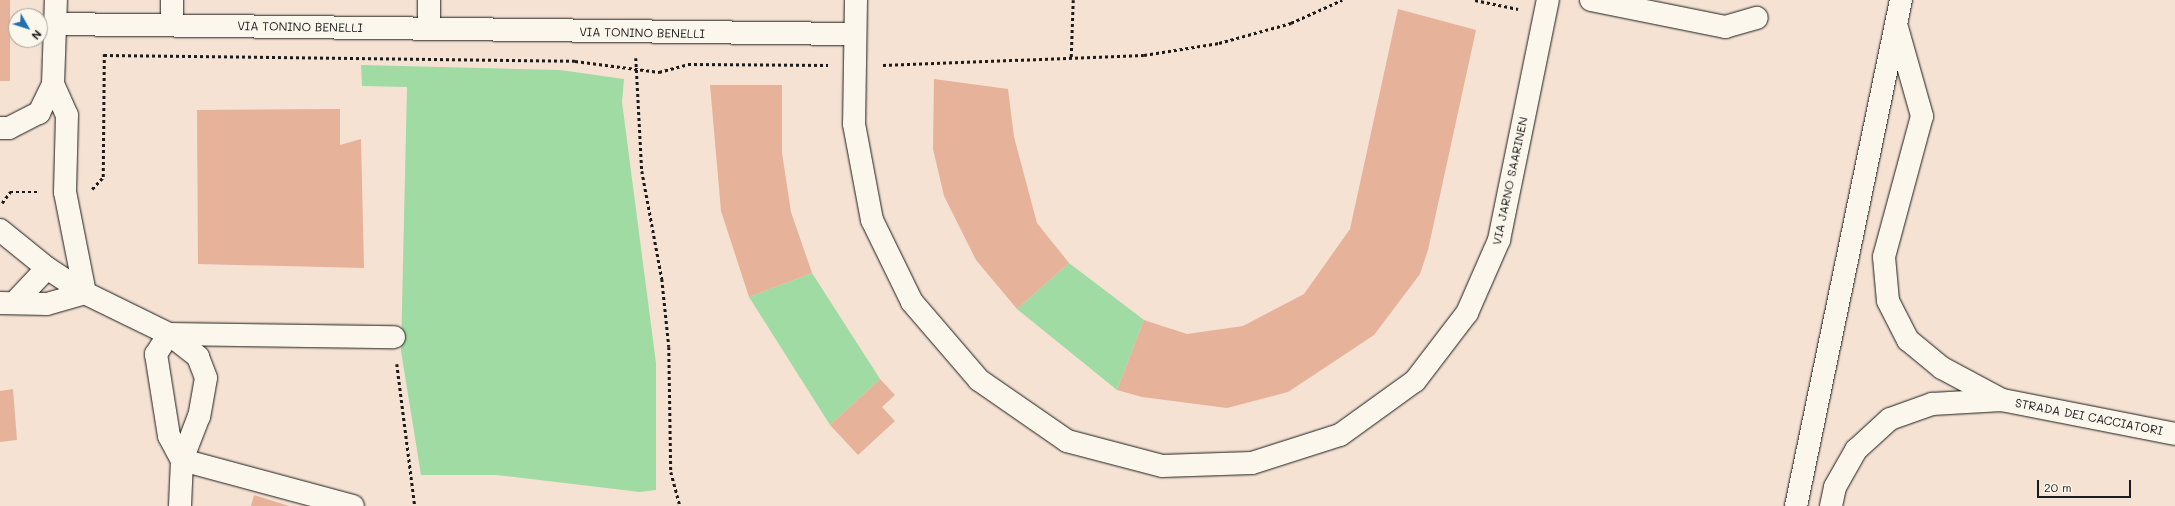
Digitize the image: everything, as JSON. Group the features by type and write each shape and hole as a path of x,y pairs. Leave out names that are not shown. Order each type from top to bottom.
{"street":[{"path":"0,128 8,128 39,113 53,84 56,0"},
{"path":"172,0 172,25"},
{"path":"429,0 429,28"},
{"name":"VIA JARNO SAARINEN","path":"856,0 854,124 872,220 912,302 979,380 1067,441 1162,466 1252,464 1340,435 1414,381 1467,313 1499,240 1548,0"},
{"path":"1591,0 1725,27 1757,18"},
{"path":"1796,506 1901,0"},
{"name":"VIA TONINO BENELLI","path":"55,24 429,28 636,33 856,34"},
{"name":"STRADA DEI CACCIATORI","path":"1896,24 1922,116 1884,257 1888,301 1908,340 1942,368 2002,400"},
{"path":"53,84 67,115 65,192 85,293"},
{"path":"0,230 47,268 85,293 169,334 198,357 206,378 199,416 182,460 180,506"},
{"path":"8,302 47,268"},
{"path":"8,302 47,304 85,293"},
{"path":"169,334 394,337"},
{"path":"169,334 156,354 169,436 182,460 353,506"},
{"name":"STRADA DEI CACCIATORI","path":"1831,506 1835,487 1856,450 1890,419 1932,404 2002,400 2175,434"}],"path":[{"path":"1071,58 1074,0"},
{"path":"636,33 637,116 642,171 662,280 669,347 671,472 680,506"},
{"path":"394,337 415,506"}],"green space":[{"path":"361,65 560,70 624,79 622,102 656,363 656,490 640,492 497,475 421,475 401,351 407,87 362,86"},
{"path":"1069,263 1144,320 1117,390 1017,309"},
{"path":"812,273 880,379 830,425 749,297"}],"building":[{"path":"0,0 10,0 10,8 8,8 8,48 10,48 10,81 0,81"},
{"path":"1398,9 1476,30 1428,250 1420,274 1374,335 1288,392 1227,408 1142,397 1117,390 1144,320 1187,334 1243,326 1304,294 1350,229"},
{"path":"934,79 1008,89 1014,137 1037,223 1069,263 1017,309 976,260 944,196 933,149"},
{"path":"710,85 782,85 782,153 791,212 812,273 749,297 721,211"},
{"path":"340,109 340,145 361,139 364,268 198,264 197,110"},
{"path":"880,379 895,395 882,407 895,421 858,455 830,425"},
{"path":"13,389 17,440 0,442 0,391"},
{"path":"254,495 289,506 251,506"}]}
